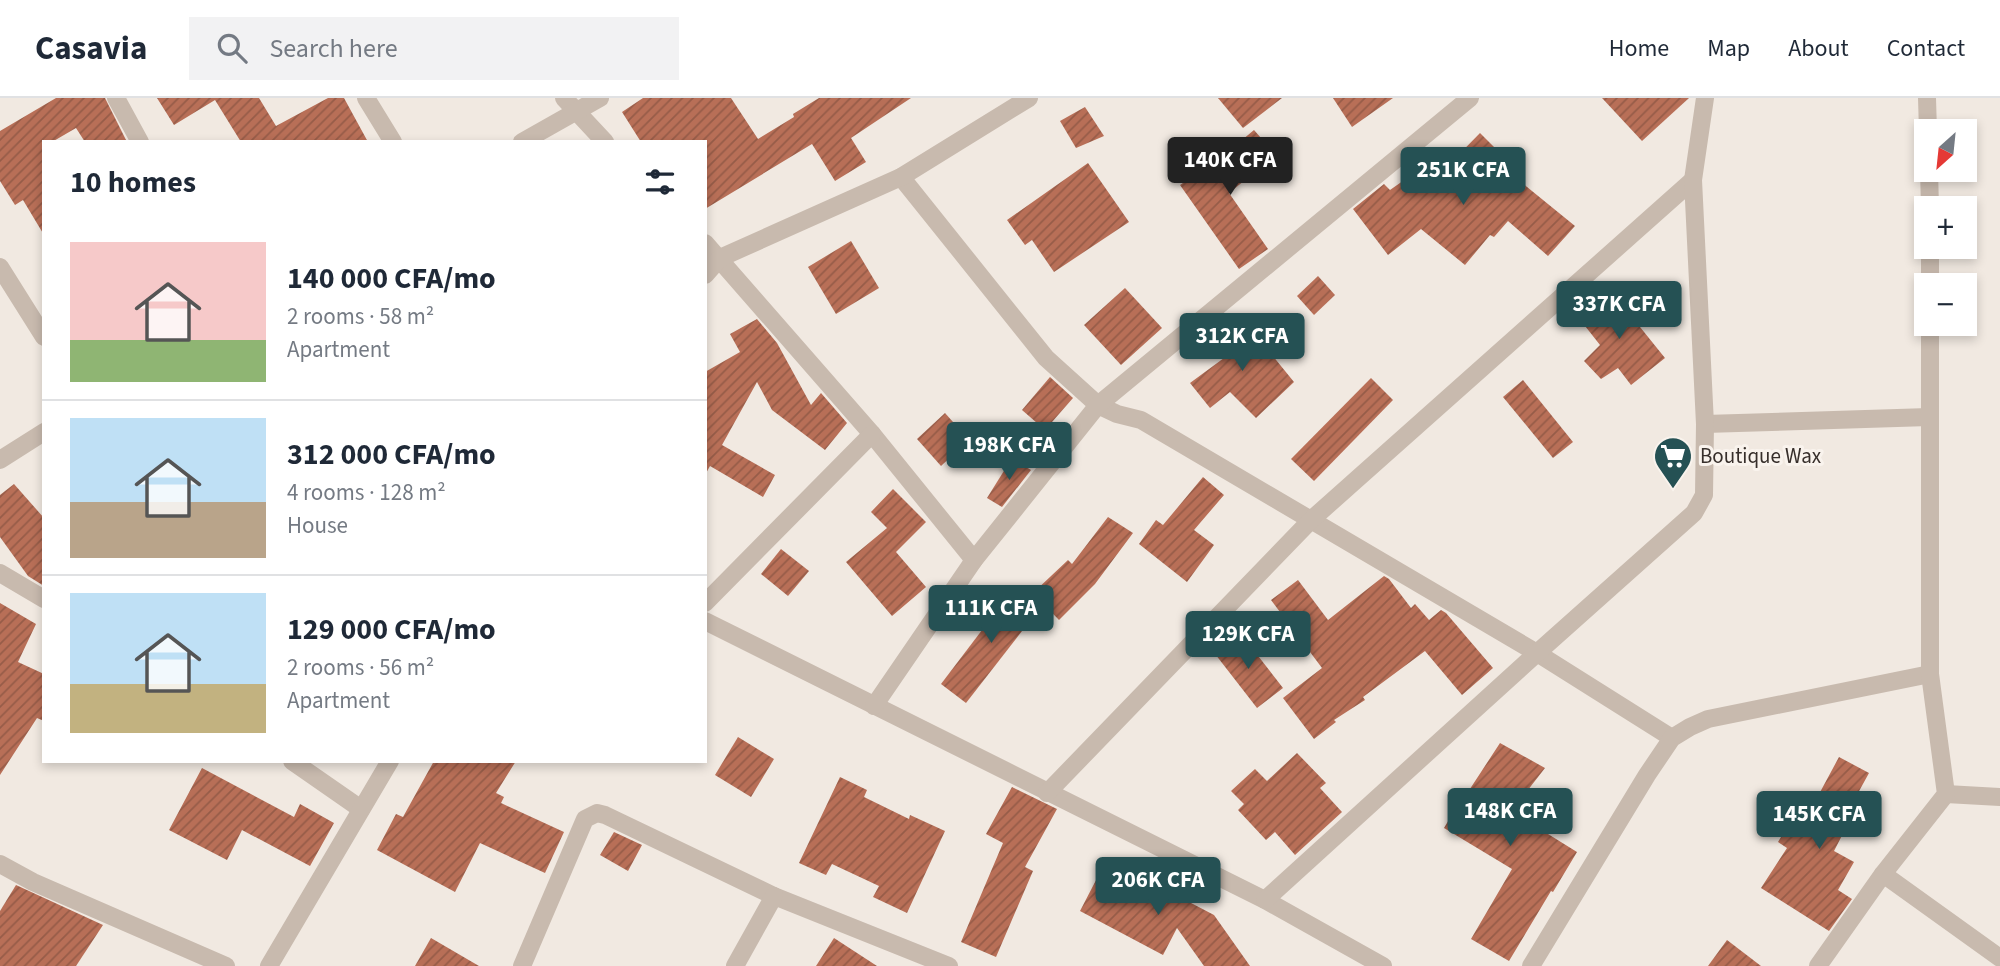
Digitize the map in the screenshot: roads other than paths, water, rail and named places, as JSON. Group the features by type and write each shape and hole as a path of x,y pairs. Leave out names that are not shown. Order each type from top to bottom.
{"street":[{"path":"116,98 139,140"},
{"path":"366,98 392,140"},
{"path":"564,98 603,140"},
{"path":"526,140 600,98"},
{"path":"707,273 720,258 901,177 1029,98"},
{"path":"874,706 974,560 1098,405 1470,98"},
{"path":"1265,900 1694,513 1704,495 1705,424 1693,180 1705,98"},
{"path":"1927,98 1928,119"},
{"path":"901,177 1046,358 1098,405 1117,414 1141,420 1536,653 1672,738"},
{"path":"1047,793 1311,520 1693,180"},
{"path":"707,245 872,434 974,560"},
{"path":"0,267 42,334"},
{"path":"1818,966 1883,874 1946,794 1930,674 1930,336"},
{"path":"1705,424 1929,417"},
{"path":"0,460 42,433"},
{"path":"707,601 872,434"},
{"path":"0,573 42,598"},
{"path":"707,622 1265,900 1382,966"},
{"path":"1531,966 1672,738 1708,719 1930,674"},
{"path":"295,763 361,809"},
{"path":"270,966 389,763"},
{"path":"1946,794 2000,797"},
{"path":"522,966 585,818 597,813 774,896 949,966"},
{"path":"0,864 33,882 226,966"},
{"path":"1883,874 2000,958"},
{"path":"734,966 774,896"}],"place":[{"name":"Boutique Wax","path":"1673,490"}]}
